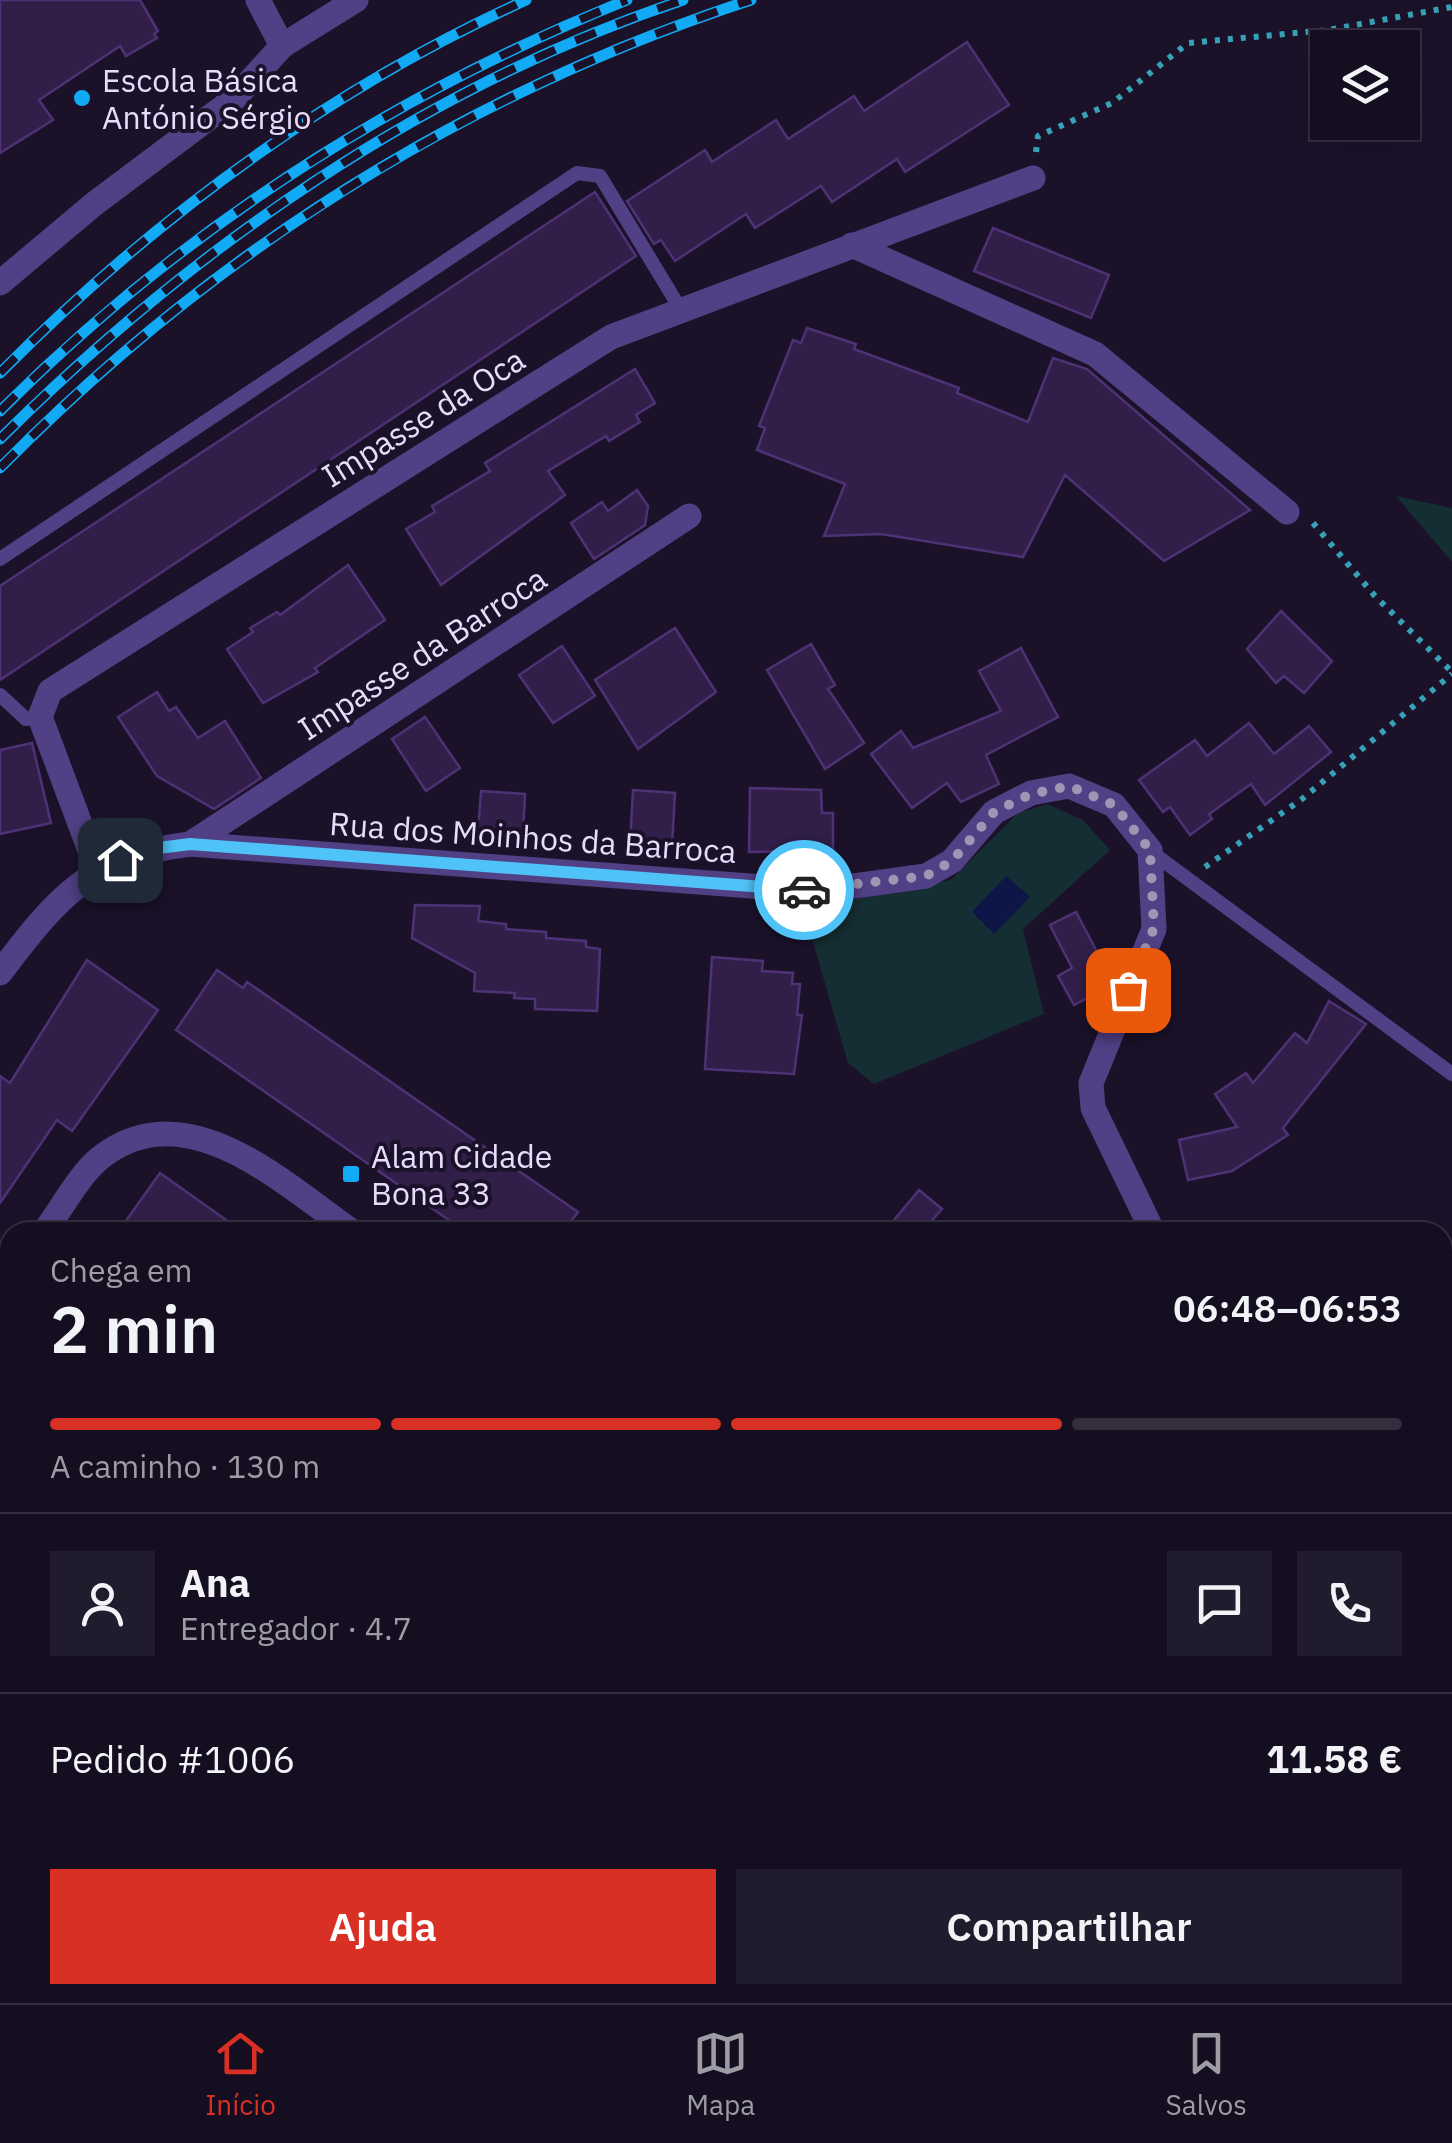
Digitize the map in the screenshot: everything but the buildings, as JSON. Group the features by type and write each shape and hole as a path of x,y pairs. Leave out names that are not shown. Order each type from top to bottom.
{"street":[{"path":"258,0 282,46"},
{"path":"0,284 94,204 234,99 282,46 356,0"},
{"name":"Impasse da Oca","path":"40,717 50,690 611,337 1034,178"},
{"path":"852,244 1096,354 1286,512"},
{"name":"Impasse da Barroca","path":"190,844 688,516"},
{"path":"40,717 97,869"},
{"name":"Rua dos Moinhos da Barroca","path":"0,972 39,921 97,869 143,850 190,844 818,892 926,876 952,861 994,812 1031,794 1069,786 1114,805 1150,850"},
{"path":"1148,1222 1093,1108 1091,1083 1154,928 1150,850"},
{"path":"52,1222 98,1160 136,1140 166,1134 193,1136 243,1155 339,1222"}],"lane":[{"path":"0,559 577,173 600,176 681,310"},
{"path":"0,695 26,719 40,717"},
{"path":"1150,850 1452,1074"}],"path":[{"path":"1034,178 1038,136 1112,104 1188,43 1328,30 1452,8"},
{"path":"1189,879 1302,799 1452,673 1375,596 1308,517 1286,512"}],"green space":[{"path":"1396,496 1452,508 1452,562"},
{"path":"1047,804 1083,820 1110,850 1023,929 1044,1014 874,1084 848,1063 807,921 830,904 951,880 1018,813"}],"shaded area":[{"path":"1006,876 1030,897 994,934 972,912"}],"railway":[{"path":"0,373 119,262 246,162 382,75 526,0"},
{"path":"0,411 141,284 292,174 455,79 627,0"},
{"path":"0,439 152,302 316,180 494,78 587,36 683,0"},
{"path":"0,468 81,390 166,317 255,250 347,189 443,133 542,83 645,38 751,0"}],"way so far":[{"path":"804,890 818,892 926,876 952,861 994,812 1031,794 1069,786 1114,805 1150,850 1154,928 1128,990"}],"place":[{"name":"Escola Básica António Sérgio","path":"82,98"},
{"name":"Alam Cidade Bona 33","path":"351,1174"}],"route":[{"path":"120,860 143,850 190,844 804,890"}]}
